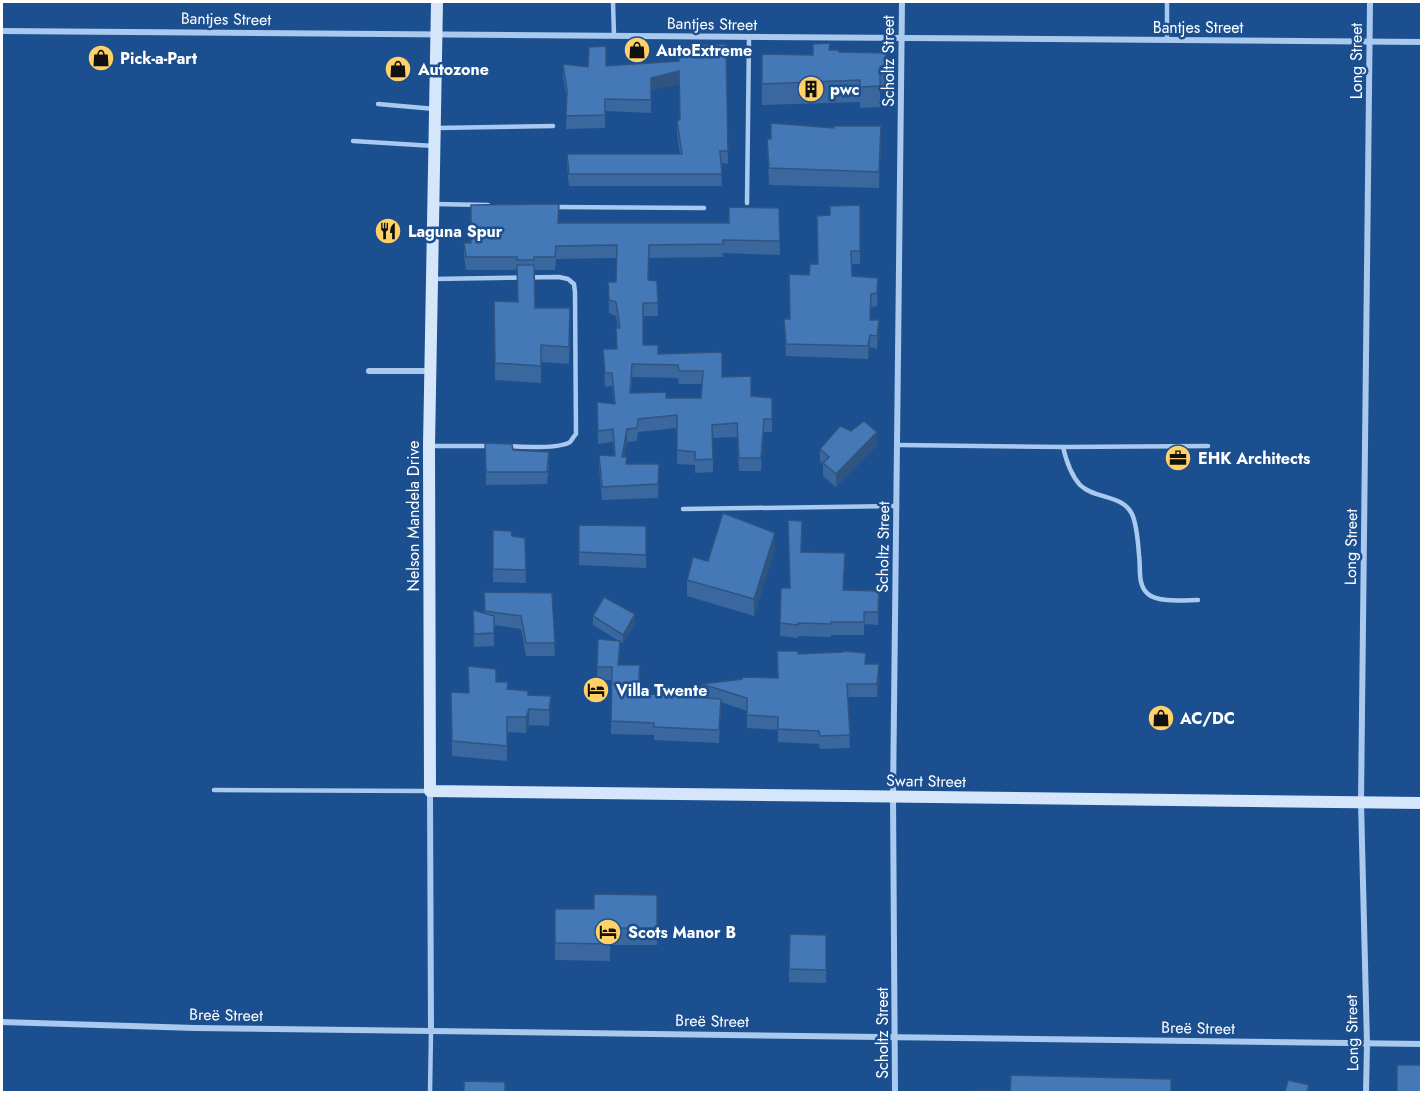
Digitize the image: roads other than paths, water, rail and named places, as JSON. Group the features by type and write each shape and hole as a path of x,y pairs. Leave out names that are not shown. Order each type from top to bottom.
{"main road":[{"name":"Nelson Mandela Drive","path":"430,791 429,446 437,2"},
{"name":"Swart Street","path":"430,791 1422,803"}],"street":[{"name":"Scholtz Street","path":"895,1092 893,797 902,2"},
{"name":"Long Street","path":"1366,1092 1367,1044 1361,802 1370,2"},
{"name":"Bantjes Street","path":"2,31 1422,42"},
{"path":"369,371 430,371"},
{"name":"Nelson Mandela Drive","path":"430,791 431,1032"},
{"name":"Breë Street","path":"2,1022 431,1032 1422,1044"}],"lane":[{"path":"613,2 614,36"},
{"path":"1167,2 1167,40"},
{"path":"747,203 748,38"},
{"path":"378,104 435,108"},
{"path":"434,128 553,126"},
{"path":"352,141 434,146"},
{"path":"433,204 493,205"},
{"path":"552,207 704,208"},
{"path":"432,279 559,277 568,279 574,284 576,434 564,445 505,446"},
{"path":"898,445 1208,446"},
{"path":"429,446 494,446"},
{"path":"1063,447 1067,461 1081,486 1090,492 1121,503 1132,514 1142,585 1146,593 1153,598 1198,600"},
{"path":"683,509 897,506"},
{"path":"214,790 430,791"},
{"path":"430,1092 431,1032"}],"place":[{"name":"AutoExtreme","path":"637,50"},
{"name":"Pick-a-Part","path":"101,58"},
{"name":"Autozone","path":"398,69"},
{"name":"pwc","path":"811,89"},
{"name":"Laguna Spur","path":"388,231"},
{"name":"EHK Architects","path":"1178,458"},
{"name":"Villa Twente","path":"596,690"},
{"name":"AC/DC","path":"1161,718"},
{"name":"Scots Manor B","path":"608,932"}]}
